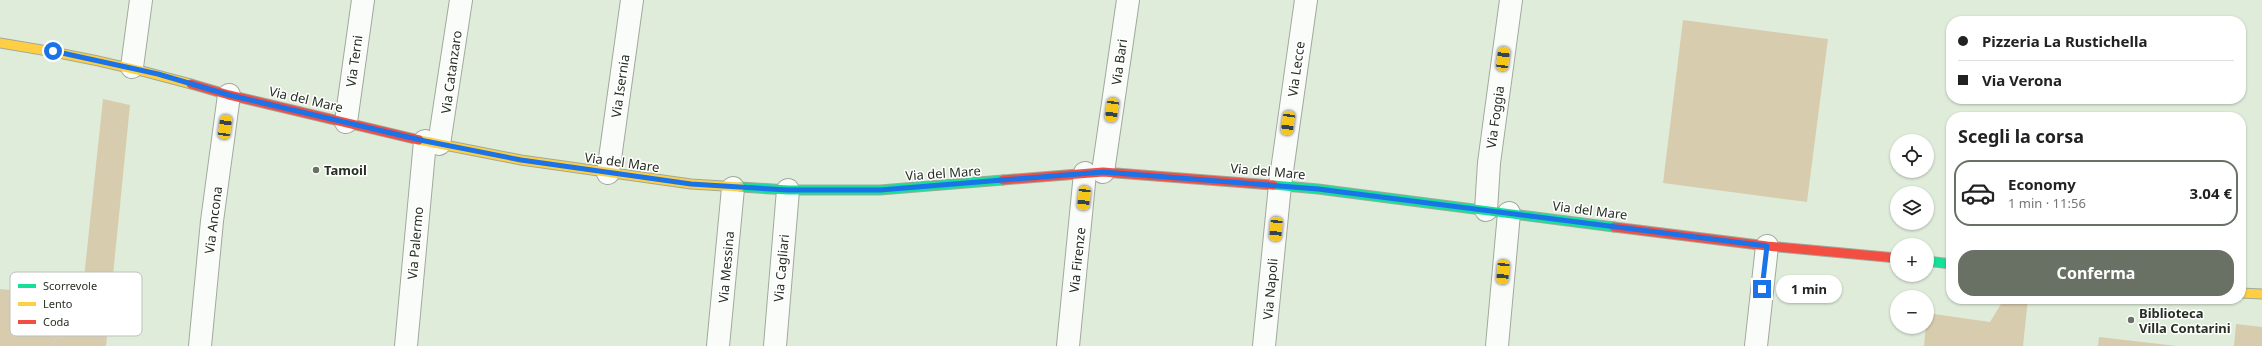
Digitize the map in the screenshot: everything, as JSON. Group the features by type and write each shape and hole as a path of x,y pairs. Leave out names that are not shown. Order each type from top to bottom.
{"main road":[{"name":"Via del Mare","path":"0,43 76,55 132,67 229,95 432,142 521,160 608,173 734,188 788,190 880,190 1094,173 1280,185 1767,246 1890,257"},
{"path":"1934,262 1946,263"},
{"path":"2246,293 2262,294"}],"street":[{"path":"132,67 141,0"},
{"name":"Via Terni","path":"346,122 363,0"},
{"name":"Via Catanzaro","path":"432,142 462,0"},
{"name":"Via Isernia","path":"608,173 632,0"},
{"name":"Via Bari","path":"1094,173 1128,0"},
{"name":"Via Lecce","path":"1280,185 1306,0"},
{"name":"Via Foggia","path":"1486,210 1489,163 1511,0"},
{"name":"Via Ancona","path":"200,346 212,221 229,95"},
{"name":"Via Palermo","path":"406,346 432,142"},
{"name":"Via Firenze","path":"1068,346 1094,173"},
{"name":"Via Napoli","path":"1264,346 1280,185"},
{"name":"Via Messina","path":"718,346 734,188"},
{"name":"Via Cagliari","path":"775,346 788,190"},
{"path":"1497,346 1509,213"},
{"path":"1756,346 1767,246"}],"path":[{"path":"49,346 60,336"}],"shaded area":[{"path":"1683,20 1828,39 1807,202 1663,183"},
{"path":"103,99 130,105 113,272 85,272"},
{"path":"0,289 10,290 10,336 107,336 106,346 0,346"},
{"path":"2001,304 2027,304 2023,346 1924,346 1925,334 1934,334 1934,314 1990,322"},
{"path":"2236,324 2262,327 2262,346 2234,346"},
{"path":"2099,337 2177,346 2098,346"}],"traffic: fast":[{"path":"740,187 788,190 880,190 1003,180"},
{"path":"1273,185 1318,189 1614,227"},
{"path":"1934,262 1946,263"}],"traffic: slow":[{"path":"0,43 96,60 191,84"},
{"path":"419,140 521,160 691,184 740,187"},
{"path":"2246,293 2262,294"}],"traffic: jam":[{"path":"191,84 229,95 419,140"},
{"path":"1003,180 1103,172 1273,185"},
{"path":"1614,227 1767,246 1890,257"}],"place":[{"name":"Tamoil","path":"316,170"},
{"name":"Biblioteca Villa Contarini","path":"2131,320"}],"route":[{"path":"53,51 158,74 229,95 425,141 521,160 648,179 734,188 827,191 880,190 942,186 1103,172 1280,185 1383,196 1767,246 1762,289"}]}
